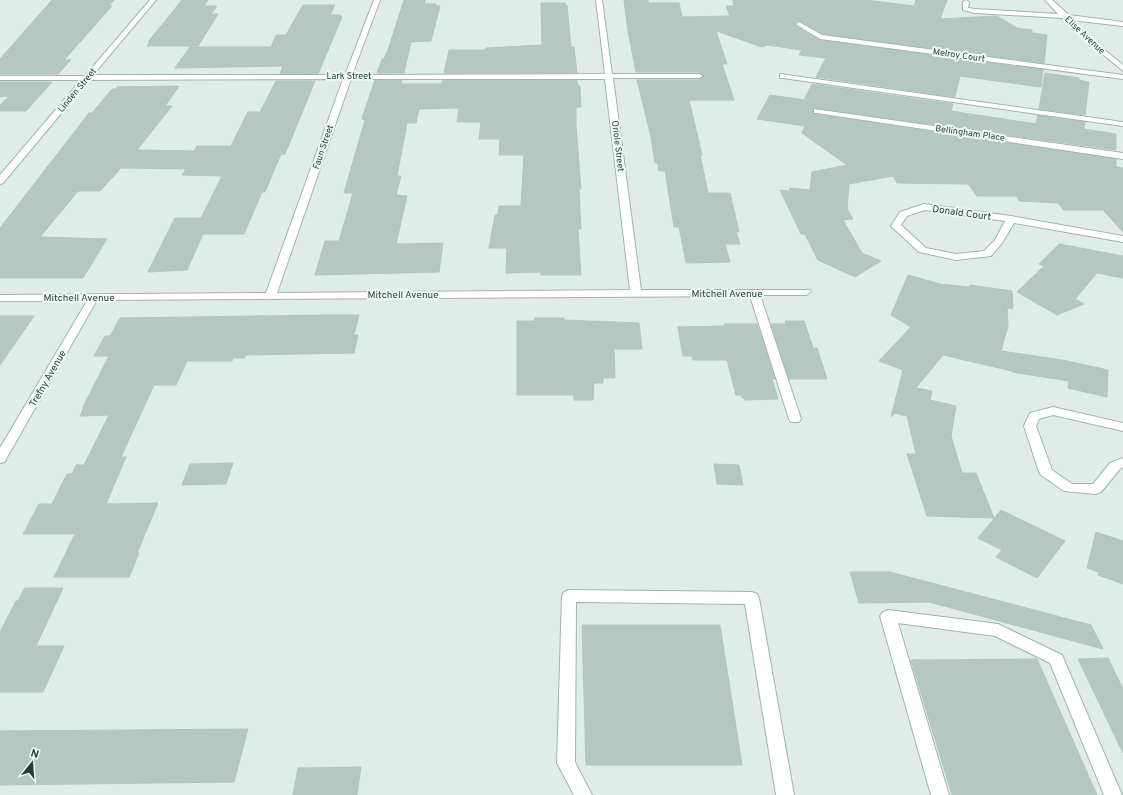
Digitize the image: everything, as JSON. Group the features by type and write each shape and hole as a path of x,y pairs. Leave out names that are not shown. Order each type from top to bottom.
{"street":[{"name":"Linden Street","path":"0,181 153,0"},
{"name":"Faun Street","path":"271,295 348,76 377,0"},
{"name":"Oriole Street","path":"599,0 636,293"},
{"name":"Elise Avenue","path":"1048,0 1067,17 1084,36 1123,69"},
{"path":"966,2 965,9 975,11 1067,17 1123,24"},
{"name":"Melroy Court","path":"799,24 820,37 1123,77"},
{"name":"Lark Street","path":"0,78 698,76"},
{"path":"783,76 1123,124"},
{"name":"Bellingham Place","path":"817,110 1123,156"},
{"name":"Donald Court","path":"1011,219 1000,241 987,254 956,257 923,250 896,226 903,214 924,207 1011,219 1123,238"},
{"path":"754,292 795,419"},
{"name":"Mitchell Avenue","path":"0,298 806,292"},
{"name":"Trefny Avenue","path":"0,459 94,297"},
{"path":"1123,427 1053,411 1034,416 1030,426 1046,472 1069,488 1096,489 1115,466 1123,462"},
{"path":"583,795 566,763 569,596 752,598 785,795"},
{"path":"940,795 888,616 998,630 1056,659 1113,795"}],"building":[{"path":"52,0 114,0 109,6 112,6 64,60 71,60 58,74 0,74 0,59"},
{"path":"182,0 208,0 204,6 217,6 211,14 218,14 198,46 147,46 150,42 148,42"},
{"path":"404,0 425,0 424,4 436,4 436,6 440,6 431,41 411,42 404,73 377,73 382,59 384,59 388,50"},
{"path":"624,0 648,0 648,3 679,3 682,17 730,16 726,6 734,6 733,0 866,0 914,6 916,0 947,0 940,19 997,16 1017,28 1032,30 1032,33 1047,35 1044,63 822,34 800,21 795,24 820,40 1043,70 1041,87 960,76 955,97 816,77 826,58 799,55 802,50 767,45 762,47 716,31 727,64 722,64 734,100 689,100 702,155 700,155 708,193 730,193 739,232 736,232 740,244 725,244 730,262 686,263 679,227 674,227 665,171 659,171 658,163 655,163 651,137 637,80 699,80 704,75 699,72 636,72"},
{"path":"541,3 565,3 565,5 567,5 571,47 574,47 577,73 444,73 449,50 486,50 486,48 542,45"},
{"path":"303,5 335,5 330,15 341,15 340,17 342,17 318,74 280,74 283,66 175,68 190,47 271,47 276,35 286,35"},
{"path":"1045,73 1079,78 1079,80 1089,82 1085,115 1039,109"},
{"path":"375,80 402,80 401,84 442,84 443,80 577,80 578,86 580,86 581,107 576,107 576,126 581,189 579,189 581,229 578,229 581,275 541,275 541,272 506,273 507,248 489,248 495,215 498,215 499,206 521,206 524,155 499,155 500,139 479,139 481,122 457,122 459,108 419,109 416,123 407,123 397,176 401,176 396,195 407,196 396,244 443,243 439,272 315,275 325,241 339,241 353,193 344,193 365,120 362,118"},
{"path":"276,81 315,81 285,154 281,154 265,192 262,192 244,234 203,234 187,270 148,272 175,218 201,218 222,176 182,175 186,169 121,168 100,191 78,191 40,237 107,239 83,278 0,278 0,228 89,113 92,113 112,89 116,89 117,87 179,86 165,106 172,106 137,150 194,151 197,146 231,146 248,112 260,112"},
{"path":"0,82 52,82 26,111 0,111 0,105 9,96 0,97"},
{"path":"812,84 953,104 951,111 1036,124 1038,115 1085,122 1084,129 1116,134 1116,150 814,108 812,109 814,114 1116,159 1116,167 1123,168 1123,232 1103,210 1064,210 1058,203 1019,201 1016,196 977,196 968,184 897,183 893,176 849,184 847,209 853,219 843,220 862,253 881,261 855,277 818,260 805,234 801,234 780,190 789,191 790,188 810,190 812,172 847,165 802,133 805,126 757,119 770,95 804,100"},
{"path":"1059,244 1123,256 1123,278 1097,273 1075,299 1084,304 1057,315 1017,292 1044,266 1039,264"},
{"path":"908,275 940,284 970,287 970,285 1012,291 1013,309 1007,308 1008,326 1001,351 1062,360 1108,370 1107,397 1068,388 1069,381 1012,372 943,355 916,388 932,391 930,400 956,406 951,436 962,473 976,473 994,518 927,516 907,454 916,454 907,416 895,413 891,417 903,370 879,361 911,327 891,315"},
{"path":"359,315 354,335 358,335 354,353 246,355 244,358 233,358 232,361 187,361 176,385 154,385 121,457 126,457 106,504 158,503 137,553 139,553 129,577 54,577 75,534 23,534 39,504 52,504 67,474 72,474 76,465 84,465 109,415 80,416 83,407 109,356 94,356 105,336 110,336 120,318"},
{"path":"0,316 34,316 0,365"},
{"path":"534,318 564,318 564,320 639,323 642,349 614,349 615,378 603,378 603,383 594,383 593,400 574,400 574,395 517,395 517,321 535,321"},
{"path":"785,321 804,321 813,348 817,348 827,379 789,379 771,324 786,324"},
{"path":"724,324 757,324 775,379 772,379 778,399 745,400 740,395 736,395 727,360 693,360 692,356 683,356 678,327 725,326"},
{"path":"233,463 226,484 182,485 190,464"},
{"path":"714,464 739,465 743,485 717,484"},
{"path":"1001,510 1065,541 1037,578 996,557 1002,550 978,538"},
{"path":"1096,532 1123,541 1123,584 1098,575 1099,572 1087,568"},
{"path":"850,572 890,572 1091,625 1103,649 929,602 859,603"},
{"path":"25,588 63,588 36,646 64,646 43,692 0,692 0,632 16,601 18,601"},
{"path":"582,625 720,625 742,765 586,765"},
{"path":"1108,658 1123,689 1123,753 1078,659"},
{"path":"1037,659 1097,795 952,795 911,660"},
{"path":"248,729 234,782 0,785 0,731"},
{"path":"361,767 357,795 293,795 298,768"}]}
